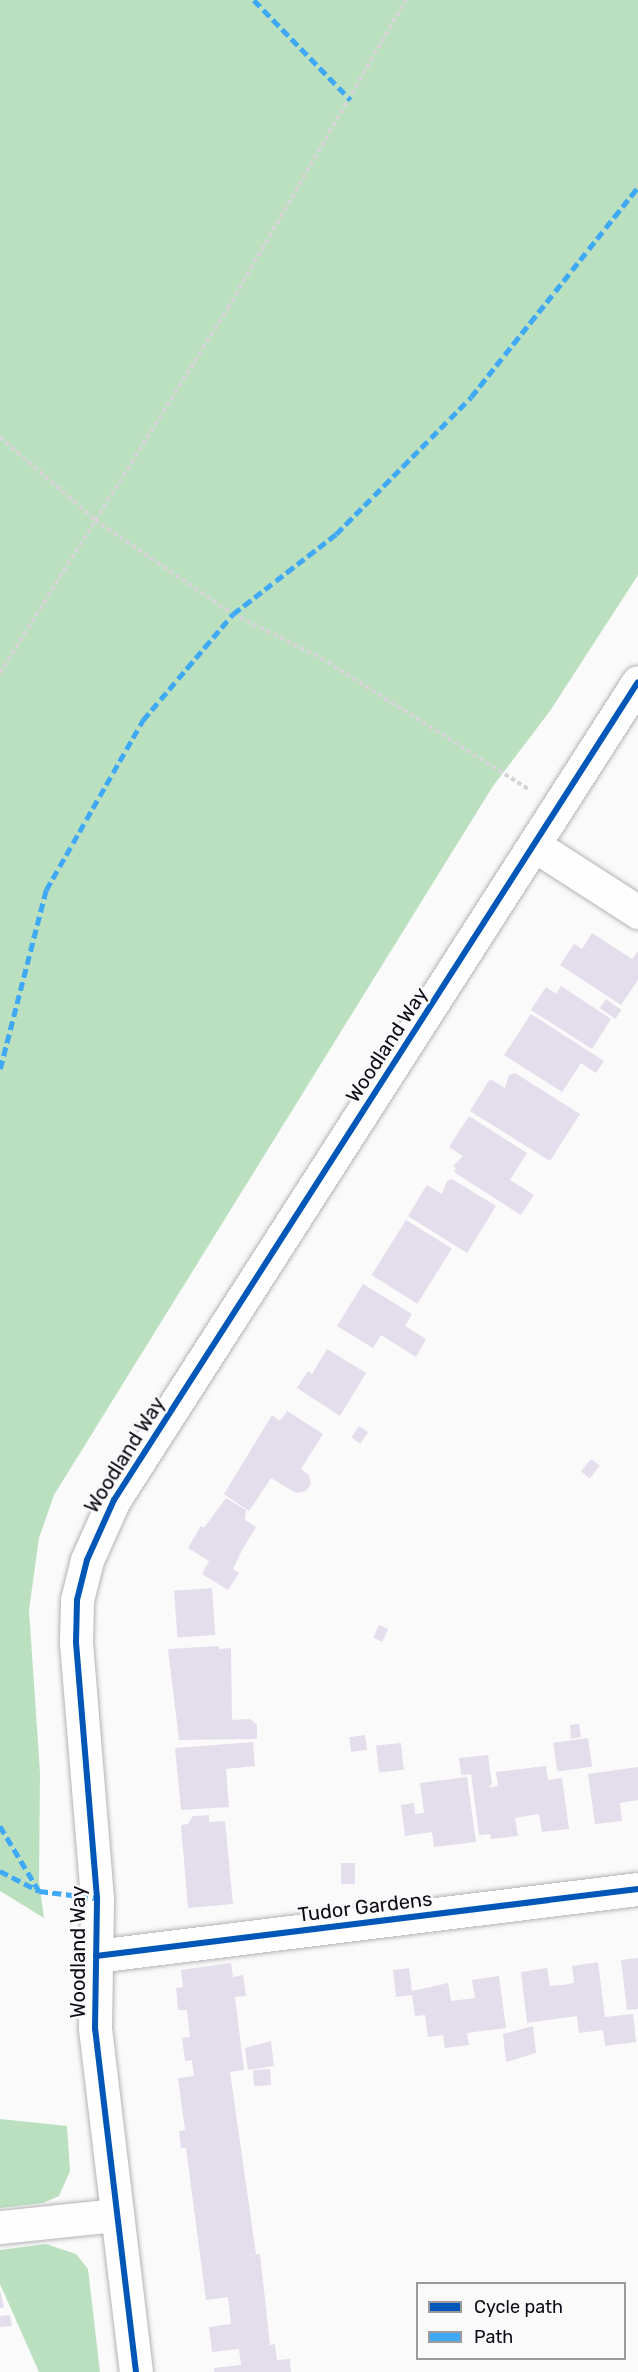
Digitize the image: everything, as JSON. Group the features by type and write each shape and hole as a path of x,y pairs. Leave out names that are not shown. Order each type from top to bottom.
{"street":[{"name":"Woodland Way","path":"135,2372 95,2028 97,1898 75,1618 81,1582 93,1540 114,1500 638,682"},
{"path":"534,845 638,912"},
{"name":"Tudor Gardens","path":"96,1956 638,1889"},
{"path":"0,2227 117,2215"}],"path":[{"path":"0,673 228,308 406,0"},
{"path":"0,437 95,520 233,614 321,658 558,808"}],"green space":[{"path":"0,0 638,0 638,575 550,711 493,786 54,1495 39,1538 29,1610 40,1773 39,1881 44,1918 0,1891"},
{"path":"0,2119 67,2126 70,2171 59,2196 43,2203 0,2208"},
{"path":"46,2244 76,2254 88,2269 100,2372 39,2372 0,2284 0,2250"}],"building":[{"path":"592,933 632,959 638,951 638,980 621,1005 560,965 574,944 582,949"},
{"path":"561,986 611,1019 592,1049 531,1010 546,987 556,994"},
{"path":"606,999 622,1010 615,1019 600,1008"},
{"path":"531,1014 604,1061 596,1073 581,1063 562,1092 504,1055"},
{"path":"515,1073 580,1114 550,1161 470,1111 490,1079 505,1088 509,1075"},
{"path":"469,1116 527,1153 510,1180 534,1195 521,1215 454,1172 456,1168 453,1166 463,1156 449,1147"},
{"path":"452,1179 496,1206 467,1253 408,1216 427,1185 442,1194 447,1181"},
{"path":"406,1220 452,1249 417,1304 372,1275"},
{"path":"363,1284 412,1314 405,1326 426,1339 416,1357 381,1335 373,1348 337,1326"},
{"path":"327,1349 366,1373 340,1416 297,1388 308,1371 312,1374"},
{"path":"287,1411 323,1434 301,1469 309,1475 311,1484 306,1491 296,1493 271,1478 249,1511 224,1494 272,1415 280,1421"},
{"path":"359,1426 368,1432 360,1444 351,1438"},
{"path":"591,1459 600,1466 590,1478 581,1472"},
{"path":"226,1498 246,1510 245,1520 256,1527 233,1569 239,1573 228,1590 202,1574 209,1561 188,1548 201,1526 204,1528"},
{"path":"212,1588 215,1635 177,1638 174,1591"},
{"path":"379,1625 388,1629 382,1642 373,1638"},
{"path":"219,1646 219,1649 231,1648 232,1720 250,1719 257,1725 257,1739 179,1740 168,1649"},
{"path":"579,1724 581,1737 571,1739 570,1725"},
{"path":"365,1735 367,1750 351,1752 349,1737"},
{"path":"588,1738 592,1767 557,1772 553,1743"},
{"path":"253,1742 255,1766 226,1769 229,1807 181,1810 175,1748"},
{"path":"401,1743 404,1770 379,1772 376,1746"},
{"path":"488,1755 492,1784 488,1788 498,1786 496,1772 546,1766 548,1780 562,1778 569,1829 542,1832 539,1814 515,1818 518,1836 491,1839 490,1834 479,1835 471,1774 461,1775 459,1758"},
{"path":"638,1767 638,1800 620,1803 622,1821 595,1824 588,1774"},
{"path":"467,1777 476,1842 434,1847 432,1832 405,1836 401,1805 414,1803 415,1814 424,1813 420,1783"},
{"path":"209,1815 209,1822 225,1821 233,1904 188,1908 181,1825 188,1824 193,1816"},
{"path":"341,1863 355,1863 355,1884 341,1884"},
{"path":"638,1958 638,2009 627,2010 621,1960"},
{"path":"598,1962 605,2017 633,2014 636,2042 605,2046 603,2030 579,2033 577,2016 527,2023 521,1972 547,1968 550,1986 562,1985 574,1983 572,1966"},
{"path":"231,1963 233,1977 243,1975 246,1996 235,1997 244,2070 230,2072 256,2254 242,2256 260,2254 270,2345 275,2344 277,2360 290,2359 291,2372 214,2372 214,2368 241,2365 239,2349 212,2352 209,2327 231,2324 228,2297 206,2300 186,2148 181,2148 179,2131 185,2130 178,2078 194,2076 192,2060 185,2061 182,2038 190,2037 187,2010 178,2010 176,1988 183,1987 181,1970"},
{"path":"409,1968 412,1991 448,1983 451,2001 475,1998 472,1980 499,1976 506,2028 467,2033 469,2045 445,2048 443,2035 428,2037 425,2015 415,2016 412,1995 396,1997 393,1970"},
{"path":"533,2026 536,2053 506,2062 503,2034"},
{"path":"271,2041 274,2066 248,2070 245,2048"},
{"path":"270,2069 271,2085 254,2086 253,2070"},
{"path":"0,2290 4,2307 0,2308"},
{"path":"10,2315 12,2326 0,2327 0,2316"}],"marked path":[{"path":"254,0 351,100"},
{"path":"0,1069 46,890 143,720 233,614 336,534 471,397 638,187"},
{"path":"0,1826 39,1891"},
{"path":"0,1871 39,1891 97,1898"}],"cycle path":[{"path":"136,2372 95,2028 97,1898 76,1642 77,1600 87,1560 114,1500 638,682"},
{"path":"96,1956 638,1889"}]}
